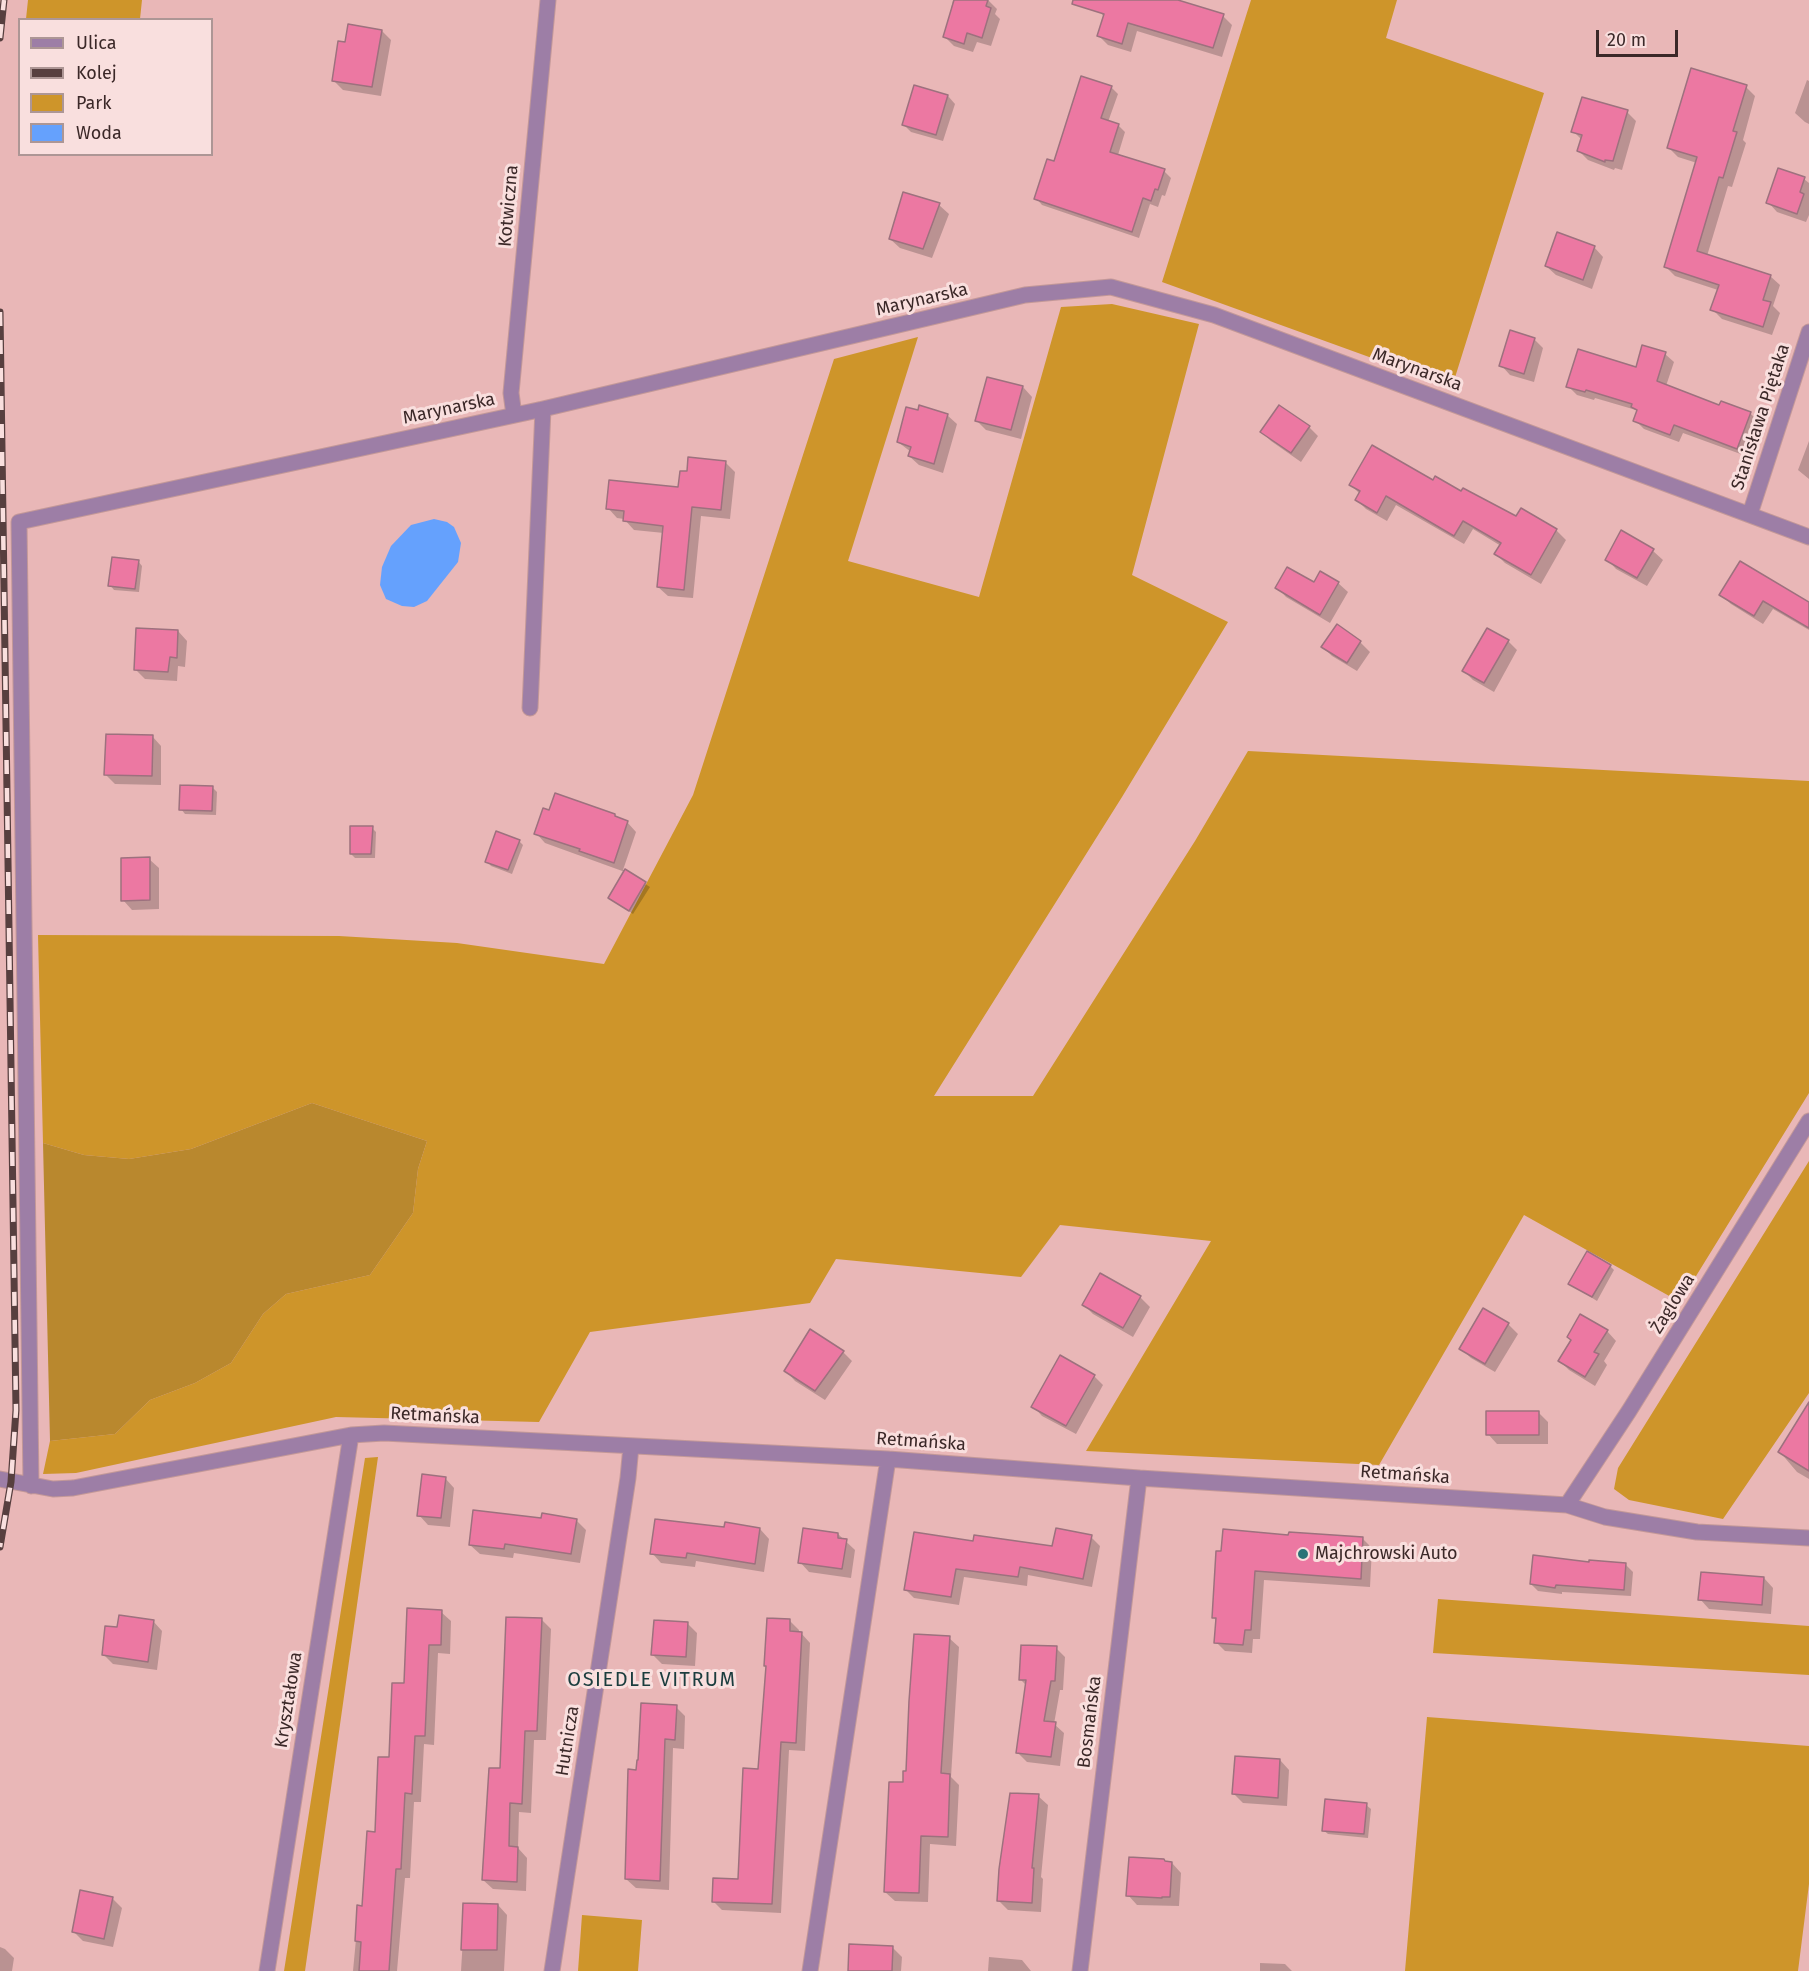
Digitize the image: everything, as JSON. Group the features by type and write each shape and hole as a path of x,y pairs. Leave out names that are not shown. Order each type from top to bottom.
{"street":[{"name":"Kotwiczna","path":"514,415 511,393 548,0"},
{"name":"Marynarska","path":"31,1486 19,522 543,409 1025,296 1111,287 1214,315 1809,537"},
{"name":"Stanisława Piętaka","path":"1750,514 1809,332"},
{"path":"530,708 543,409"},
{"name":"Żaglowa","path":"1567,1505 1629,1411 1809,1121"},
{"name":"Retmańska","path":"0,1479 53,1489 73,1488 351,1435 384,1433 888,1459 1139,1478 1567,1505 1605,1517 1697,1532 1809,1538"},
{"name":"Kryształowa","path":"267,1971 351,1435"},
{"name":"Hutnicza","path":"552,1971 631,1446"},
{"path":"810,1971 888,1459"},
{"name":"Bosmańska","path":"1080,1971 1139,1478"}],"green space":[{"path":"28,0 142,0 140,18 26,18"},
{"path":"1251,0 1397,0 1386,38 1544,93 1452,387 1162,282"},
{"path":"1112,304 1199,324 1132,575 1228,622 1122,797 934,1096 1033,1096 1195,841 1248,751 1809,781 1809,1093 1680,1302 1524,1215 1379,1465 1086,1451 1211,1241 1060,1225 1021,1277 836,1259 810,1303 590,1332 539,1422 336,1417 76,1473 43,1474 50,1441 115,1434 150,1400 195,1383 231,1363 263,1314 286,1294 370,1275 413,1213 418,1169 427,1141 312,1103 191,1149 129,1159 84,1155 43,1143 38,935 339,936 457,943 604,964 693,795 834,359 918,337 848,561 979,597 1061,307"},
{"path":"1809,1161 1809,1393 1723,1519 1629,1500 1614,1489 1618,1468"},
{"path":"378,1457 305,1971 284,1971 365,1458"},
{"path":"1438,1599 1809,1626 1809,1675 1433,1653"},
{"path":"1427,1717 1809,1746 1809,1884 1798,1971 1405,1971"},
{"path":"582,1915 642,1920 638,1971 578,1971"}],"shaded area":[{"path":"312,1103 427,1141 418,1169 413,1213 370,1275 286,1294 263,1314 231,1363 195,1383 150,1400 115,1434 50,1441 43,1143 84,1155 129,1159 191,1149"}],"water":[{"path":"434,519 447,522 454,527 461,543 458,562 427,601 414,607 402,606 386,599 380,585 382,567 391,546 411,525"}],"building":[{"path":"954,0 988,0 986,6 991,8 982,38 967,33 964,44 943,37"},
{"path":"1073,0 1178,0 1224,14 1213,48 1128,23 1122,44 1097,36 1104,14 1072,4"},
{"path":"348,24 382,30 372,87 332,81 338,41 345,42"},
{"path":"1691,68 1747,85 1733,131 1737,132 1723,178 1719,177 1697,251 1771,275 1763,300 1771,302 1763,327 1710,310 1719,285 1664,267 1697,157 1667,148"},
{"path":"1081,76 1112,86 1101,118 1119,124 1110,152 1165,169 1158,190 1155,189 1151,201 1143,198 1132,232 1034,199 1047,159 1054,161"},
{"path":"914,85 948,95 936,135 902,125"},
{"path":"1582,97 1628,110 1613,161 1605,160 1605,162 1577,151 1582,135 1571,132"},
{"path":"1778,168 1805,177 1800,192 1804,194 1797,214 1766,203"},
{"path":"903,192 940,203 923,249 889,239"},
{"path":"1557,232 1595,246 1583,280 1545,266"},
{"path":"1510,330 1535,338 1524,374 1499,366"},
{"path":"1642,345 1666,352 1657,381 1719,405 1721,401 1751,412 1737,449 1674,425 1670,435 1633,421 1637,410 1631,407 1632,404 1586,390 1585,392 1566,387 1578,349 1636,367"},
{"path":"987,377 1023,386 1011,430 975,421"},
{"path":"919,405 948,414 934,464 908,456 911,447 897,442 906,407 918,410"},
{"path":"1279,405 1310,426 1291,453 1260,432"},
{"path":"1372,445 1433,480 1435,476 1461,491 1463,488 1516,516 1521,508 1557,529 1531,575 1494,554 1501,543 1463,521 1454,536 1386,496 1377,513 1355,500 1360,491 1349,485"},
{"path":"688,457 726,461 721,510 692,507 684,590 657,587 663,526 623,521 624,511 606,509 609,480 678,487 680,471 687,471"},
{"path":"1621,530 1654,549 1637,578 1605,560"},
{"path":"112,557 139,560 135,589 108,586"},
{"path":"1740,561 1809,602 1809,628 1763,601 1754,616 1719,595"},
{"path":"1287,567 1314,582 1320,571 1339,582 1320,615 1275,588"},
{"path":"1337,624 1361,641 1347,663 1321,647"},
{"path":"136,628 178,630 177,658 170,657 168,672 134,670"},
{"path":"1487,628 1509,640 1484,683 1462,671"},
{"path":"106,734 153,735 152,776 104,775"},
{"path":"180,785 213,786 212,811 179,810"},
{"path":"555,793 615,814 628,821 614,863 534,834 543,808 549,810"},
{"path":"350,826 373,826 371,854 350,854"},
{"path":"496,831 520,840 508,870 485,862"},
{"path":"150,857 150,900 121,901 121,858"},
{"path":"625,869 646,882 629,911 608,898"},
{"path":"1587,1251 1611,1265 1592,1297 1568,1284"},
{"path":"1100,1273 1141,1296 1123,1328 1082,1305"},
{"path":"1483,1308 1509,1323 1485,1364 1459,1349"},
{"path":"1580,1314 1608,1330 1594,1352 1599,1354 1585,1377 1558,1361 1571,1340 1567,1337"},
{"path":"810,1329 844,1351 815,1391 784,1371"},
{"path":"1060,1355 1095,1375 1066,1426 1031,1407"},
{"path":"1809,1402 1809,1471 1778,1452"},
{"path":"1486,1411 1539,1411 1539,1435 1486,1435"},
{"path":"422,1474 446,1477 441,1518 417,1516"},
{"path":"473,1510 541,1518 542,1513 577,1519 571,1554 505,1544 504,1549 469,1545"},
{"path":"655,1519 724,1527 725,1522 760,1528 755,1564 687,1553 686,1558 650,1554"},
{"path":"803,1528 838,1533 838,1538 847,1539 842,1569 798,1563"},
{"path":"1056,1528 1092,1535 1083,1579 1020,1567 1018,1577 956,1569 951,1597 904,1590 914,1532 973,1541 974,1535 1052,1546"},
{"path":"1223,1529 1288,1535 1289,1532 1363,1537 1361,1579 1255,1571 1251,1630 1245,1630 1243,1645 1214,1643 1216,1618 1212,1618 1216,1551 1221,1551"},
{"path":"1533,1555 1589,1562 1589,1560 1626,1563 1624,1590 1556,1585 1555,1588 1530,1584"},
{"path":"1701,1572 1764,1577 1762,1605 1698,1600"},
{"path":"407,1608 442,1610 441,1645 429,1645 425,1736 415,1736 412,1794 405,1793 401,1869 396,1869 389,1971 359,1971 361,1942 355,1941 357,1905 362,1906 367,1831 375,1832 378,1757 389,1757 392,1683 404,1683"},
{"path":"119,1615 154,1620 148,1662 102,1655 105,1626 117,1627"},
{"path":"506,1617 542,1618 537,1731 525,1731 522,1804 510,1803 509,1846 518,1847 517,1882 482,1880 489,1768 500,1768"},
{"path":"767,1618 790,1619 790,1631 802,1632 796,1743 781,1742 772,1904 712,1902 713,1878 738,1879 743,1768 758,1769 766,1666 764,1666"},
{"path":"654,1620 688,1622 686,1657 651,1655"},
{"path":"914,1634 950,1636 941,1773 950,1774 948,1837 921,1836 919,1893 884,1892 889,1782 903,1782 903,1771 906,1771"},
{"path":"1021,1645 1057,1646 1055,1681 1051,1681 1044,1721 1056,1722 1051,1757 1016,1753 1026,1680 1019,1680"},
{"path":"641,1703 677,1705 675,1740 665,1739 660,1881 625,1879 628,1769 636,1770 638,1760"},
{"path":"1235,1756 1280,1759 1278,1798 1232,1794"},
{"path":"1010,1793 1039,1794 1032,1868 1034,1868 1032,1903 997,1901 999,1869"},
{"path":"1325,1799 1367,1803 1364,1834 1322,1831"},
{"path":"1129,1857 1164,1859 1172,1862 1170,1897 1126,1896"},
{"path":"80,1890 113,1897 104,1939 72,1932"},
{"path":"463,1903 498,1904 497,1950 461,1950"},
{"path":"849,1944 893,1946 892,1971 848,1971"}],"railway":[{"path":"0,38 4,0"},
{"path":"0,312 16,1410 11,1482 0,1547"}],"place":[{"name":"Majchrowski Auto","path":"1303,1554"}],"district":[{"name":"OSIEDLE VITRUM","path":"652,1680"}]}
